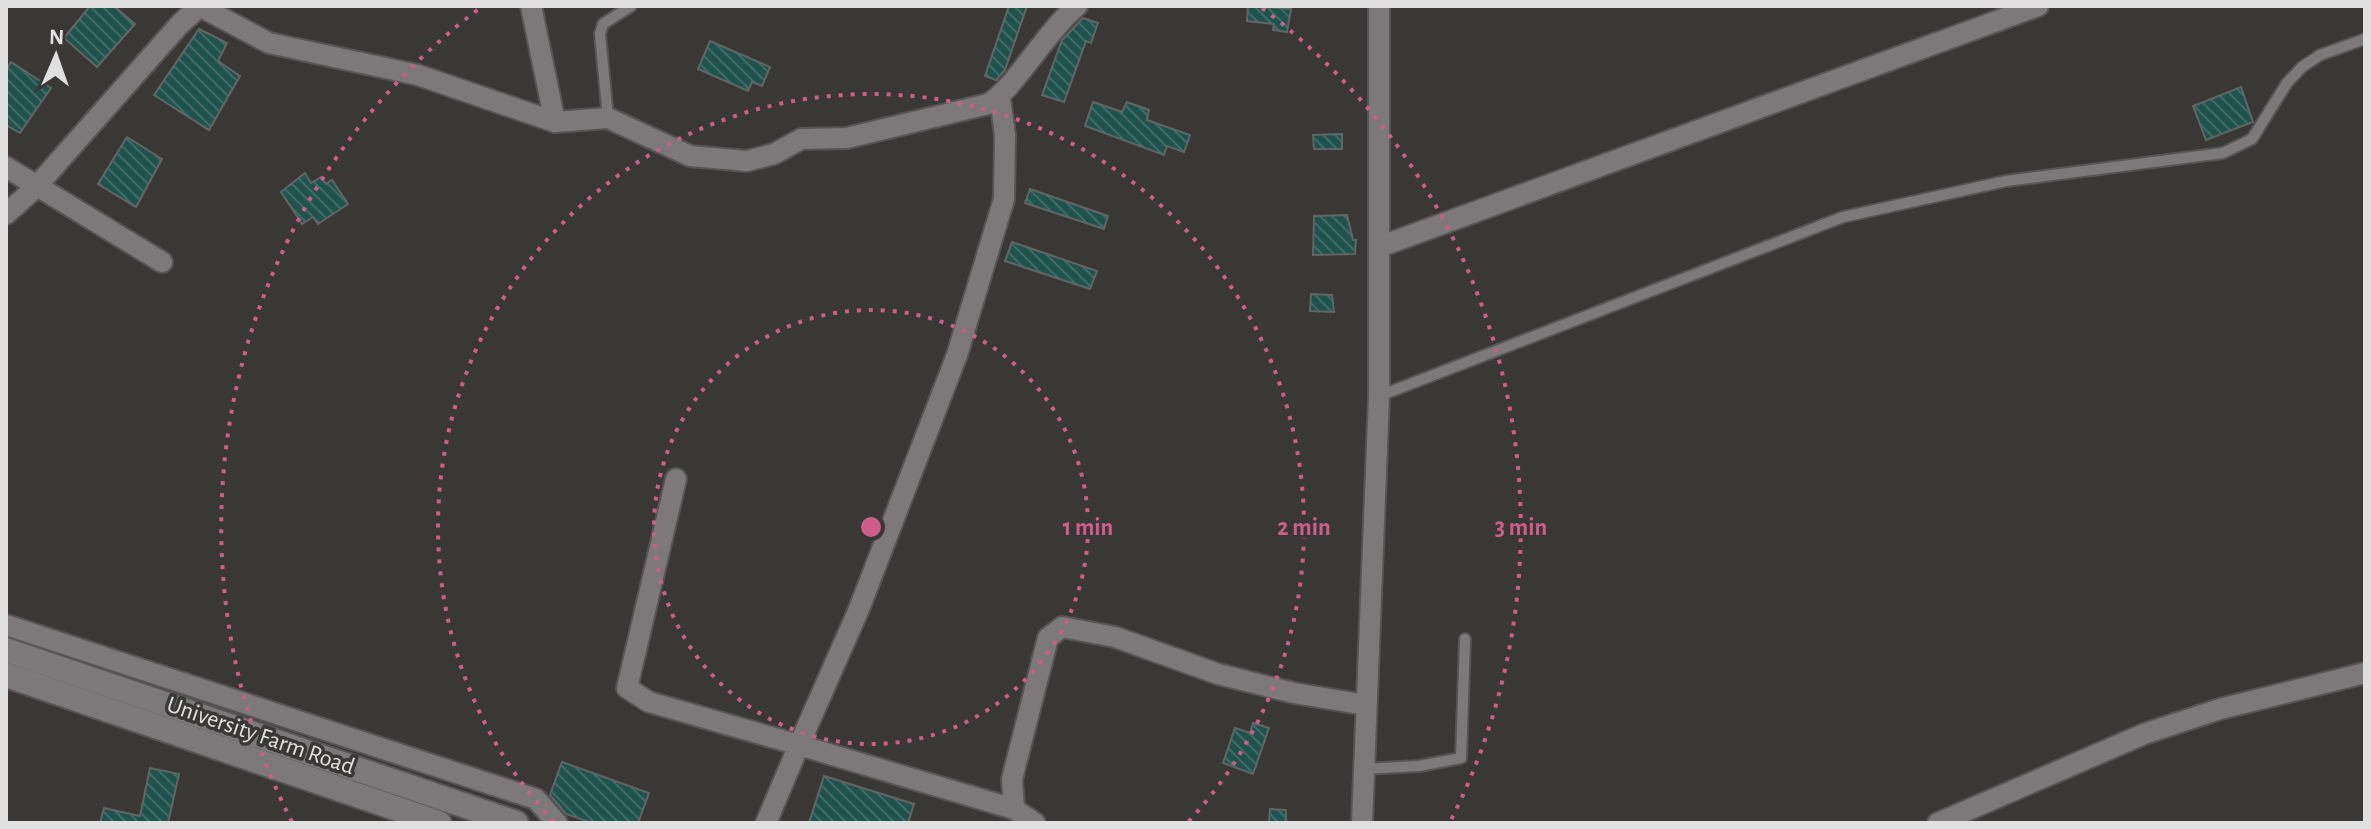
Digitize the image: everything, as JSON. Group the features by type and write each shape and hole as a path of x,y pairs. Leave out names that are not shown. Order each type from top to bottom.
{"street":[{"path":"6,214 36,187 180,24 200,6 269,43 418,75 555,122 608,118 690,156 747,161 774,154 801,139 847,138 973,110 1000,98 1036,48 1077,6"},
{"path":"531,6 555,122"},
{"path":"1362,823 1379,396 1379,6"},
{"path":"1379,247 2038,6"},
{"path":"766,823 859,609 957,355 1004,199 1005,135 1000,98"},
{"path":"6,167 162,262"},
{"path":"676,479 627,688 649,702 1014,809 1035,823"},
{"path":"6,625 536,799 557,823"},
{"path":"1014,809 1012,779 1048,638 1062,627 1115,637 1218,674 1294,693 1366,705"},
{"name":"University Farm Road","path":"6,650 516,823"},
{"path":"1938,823 2144,734 2220,709 2365,673"},
{"name":"University Farm Road","path":"6,675 439,823"}],"lane":[{"path":"608,118 600,34 603,24 631,6"},
{"path":"1379,396 1843,217 2006,181 2223,153 2252,139 2287,83 2302,67 2320,55 2365,39"},
{"path":"1364,769 1419,766 1461,758 1465,639"}],"building":[{"path":"90,6 114,6 135,24 97,67 64,38"},
{"path":"1009,6 1027,6 1005,70 996,80 985,76"},
{"path":"1248,6 1291,9 1287,32 1273,30 1274,24 1247,21"},
{"path":"1083,18 1098,23 1091,43 1086,41 1064,102 1042,95 1062,40"},
{"path":"199,29 227,43 218,61 240,76 209,130 154,95"},
{"path":"710,41 770,67 762,86 752,82 748,91 698,69"},
{"path":"11,62 51,88 20,133 6,125 6,70"},
{"path":"2241,87 2253,122 2206,140 2193,106"},
{"path":"1093,102 1122,112 1127,102 1149,110 1147,120 1190,135 1184,152 1167,146 1164,155 1085,126"},
{"path":"1342,134 1342,149 1314,149 1313,135"},
{"path":"127,137 162,159 136,207 98,184"},
{"path":"305,173 311,183 321,177 326,184 332,180 348,204 318,224 313,217 302,224 281,192"},
{"path":"1030,189 1108,216 1104,229 1025,203"},
{"path":"1347,215 1353,240 1356,240 1355,254 1313,255 1314,216"},
{"path":"1012,242 1097,271 1090,289 1005,261"},
{"path":"1311,294 1332,295 1334,312 1310,311"},
{"path":"1253,723 1269,728 1253,774 1223,763 1235,728 1250,733"},
{"path":"562,762 649,793 638,823 592,823 566,814 550,795"},
{"path":"150,768 179,774 168,823 100,823 104,808 140,816"},
{"path":"824,776 914,804 908,823 809,823"},
{"path":"1270,809 1286,810 1286,823 1269,823"}]}
